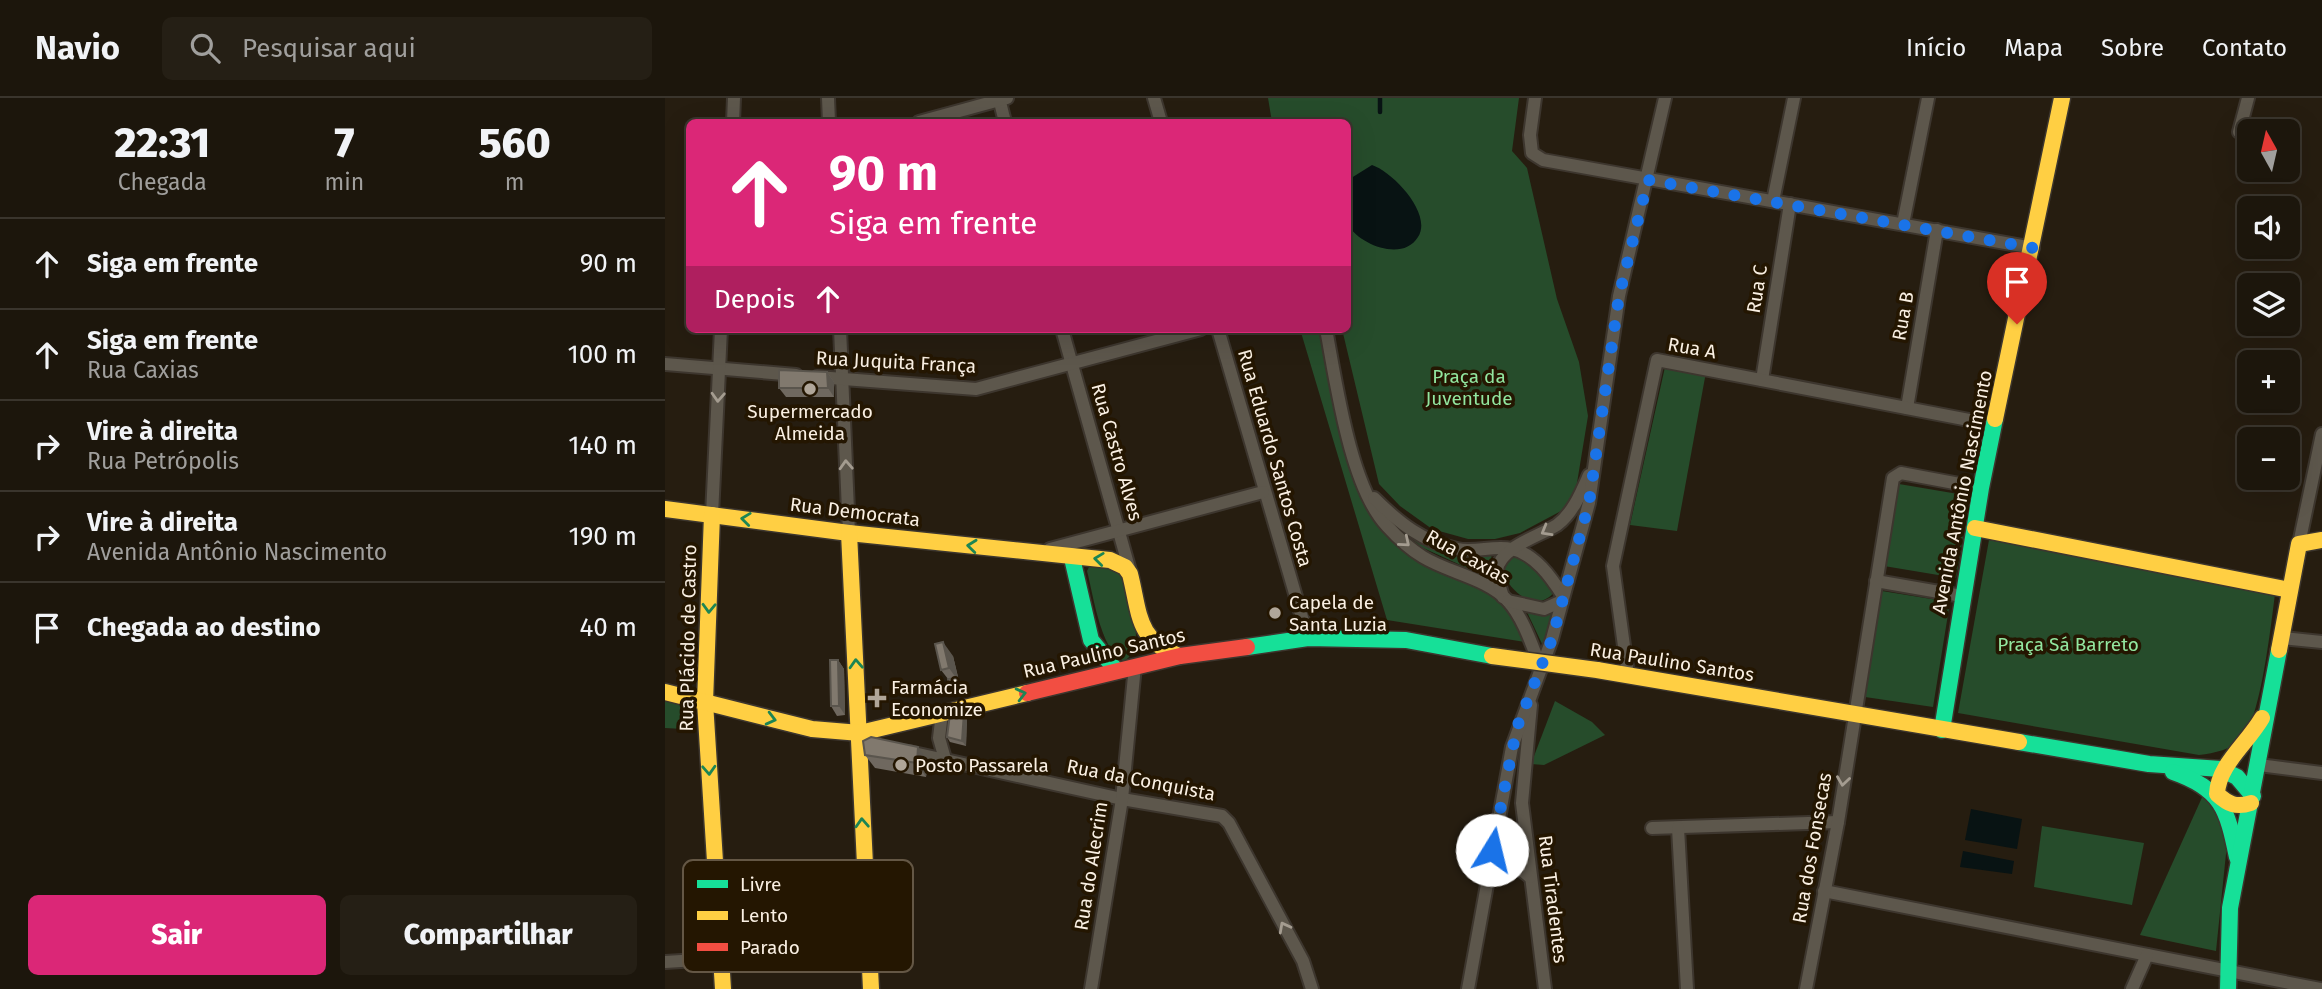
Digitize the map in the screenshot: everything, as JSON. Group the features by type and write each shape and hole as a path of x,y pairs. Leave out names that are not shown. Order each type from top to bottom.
{"main road":[{"name":"Avenida Antônio Nascimento","path":"1942,730 1962,596 1982,488 2062,98"},
{"name":"Rua Democrata","path":"665,509 849,533 1040,552 1072,558 1110,559 1125,567 1133,586"},
{"name":"Rua Plácido de Castro","path":"712,515 705,702 714,860"},
{"path":"1975,528 2290,590"},
{"path":"849,533 864,741 866,860"},
{"path":"2228,989 2230,908 2272,698 2299,544 2322,540"},
{"path":"1072,558 1091,640 1116,670"},
{"path":"1133,586 1138,614 1146,636 1154,645 1180,656"},
{"path":"1135,666 1138,614"},
{"name":"Rua Paulino Santos","path":"665,692 864,741 942,713 1180,656 1308,638 1406,640 2149,764 2221,769"},
{"path":"2239,867 2229,821 2217,794 2221,769 2251,738 2272,698"},
{"name":"Rua Paulino Santos","path":"2149,764 2203,781 2233,807 2252,799"},
{"path":"2221,769 2237,777 2252,799"}],"street":[{"path":"733,119 734,98"},
{"path":"828,98 829,119"},
{"path":"1154,98 1160,119"},
{"path":"1535,98 1530,135 1532,153 1543,160 2033,248"},
{"path":"1468,989 1480,935 1488,875 1512,747 1541,668 1589,503 1619,296 1665,98"},
{"path":"1773,201 1794,98"},
{"path":"1903,224 1928,98"},
{"path":"2242,119 2248,98"},
{"path":"930,119 1002,99 1005,119"},
{"name":"Rua C","path":"1762,380 1790,204"},
{"name":"Rua B","path":"1907,408 1937,230"},
{"name":"Rua Plácido de Castro","path":"712,515 721,333"},
{"path":"840,333 849,533"},
{"name":"Rua Castro Alves","path":"1063,333 1133,586"},
{"name":"Rua Juquita França","path":"665,364 976,389 1187,333"},
{"name":"Rua Eduardo Santos Costa","path":"1218,333 1308,638"},
{"name":"Rua Caxias","path":"1327,333 1338,394 1364,488 1380,517 1423,557 1476,580 1505,599 1521,621 1541,668"},
{"name":"Rua A","path":"1628,675 1613,566 1656,361 1995,425"},
{"path":"2299,544 2322,434"},
{"path":"1562,598 1544,609 1505,599 1497,568 1513,550 1557,524 1567,515 1595,462"},
{"path":"1853,713 1895,474 1982,488"},
{"name":"Rua Caxias","path":"1364,488 1395,519 1435,544 1467,551 1513,550 1540,566 1562,598"},
{"path":"1040,552 1263,492"},
{"path":"1876,581 1962,596"},
{"path":"2282,638 2322,642"},
{"name":"Rua do Alecrim","path":"1091,989 1122,799 1135,666"},
{"name":"Rua Tiradentes","path":"1534,688 1522,803 1545,989"},
{"path":"942,713 939,738 945,759"},
{"name":"Rua dos Fonsecas","path":"1806,989 1838,822 1853,713"},
{"name":"Rua da Conquista","path":"896,750 1122,799 1215,814 1229,823 1303,961 1313,989"},
{"path":"2259,765 2322,773"},
{"path":"1652,828 1838,822"},
{"path":"1678,828 1687,989"},
{"path":"1488,875 1497,866 1506,864 1517,866 1530,877"},
{"path":"1824,891 2320,989"},
{"path":"2132,989 2147,955"},
{"path":"665,962 683,961"}],"green space":[{"name":"Praça da Juventude","path":"1268,98 1519,98 1512,151 1527,168 1557,299 1579,362 1588,416 1576,489 1563,510 1520,533 1495,539 1468,539 1432,529 1400,506 1379,484 1343,333 1351,333 1351,119 1272,119"},
{"path":"1301,333 1319,333 1344,436 1391,536 1496,596 1511,611 1525,642 1387,620"},
{"path":"1665,367 1706,372 1677,531 1630,525"},
{"path":"1899,484 1970,496 1956,578 1884,566"},
{"path":"1390,518 1410,534 1492,551 1489,578 1421,547"},
{"name":"Praça Sá Barreto","path":"1989,540 2275,594 2260,691 2243,737 2228,748 2199,755 1958,713"},
{"path":"1518,553 1534,562 1555,591 1548,598 1531,600 1514,590 1508,582 1502,564"},
{"path":"1092,561 1122,575 1136,632 1132,653 1125,661 1110,647 1099,622 1087,571"},
{"name":"Praça Sá Barreto","path":"1882,591 1950,602 1933,707 1865,697"},
{"path":"1554,611 1544,648 1527,612 1540,615"},
{"path":"665,701 681,705 683,729 665,728"},
{"path":"1555,701 1592,722 1605,735 1544,765 1531,764"},
{"path":"2204,793 2221,819 2227,844 2216,951 2140,935"},
{"path":"2042,826 2144,843 2132,905 2034,887"}],"shaded area":[{"path":"1372,165 1390,176 1416,206 1421,228 1418,237 1411,244 1392,249 1371,244 1354,232 1351,228 1351,178"},
{"path":"1971,809 2022,819 2017,849 1965,840"},
{"path":"1963,851 2014,861 2012,874 1960,867"}],"building":[{"path":"779,370 827,372 828,388 779,388"},
{"path":"943,642 949,668 941,670 935,644"},
{"path":"830,660 838,660 839,706 831,706"},
{"path":"956,678 958,688 950,690 948,679"},
{"path":"964,712 962,741 947,737 950,714"},
{"path":"871,737 918,747 917,763 865,755 863,741"}],"waterway":[{"path":"1380,98 1380,112"}],"traffic: fast":[{"path":"1942,730 1981,488 1995,419"},
{"path":"1072,558 1091,640 1116,670"},
{"path":"1247,647 1308,638 1406,640 1492,656"},
{"path":"2228,989 2230,908 2279,650"},
{"path":"2019,742 2149,764 2221,769 2237,777 2253,796"},
{"path":"2173,772 2202,786 2220,803 2230,826 2237,857"}],"traffic: slow":[{"path":"1995,419 2062,98"},
{"path":"665,509 849,533 1110,560 1125,567 1130,574 1142,624 1147,633 1155,642 1179,656"},
{"path":"712,515 705,702 715,860"},
{"path":"1975,528 2290,590"},
{"path":"849,533 865,860"},
{"path":"2279,650 2299,544 2322,540"},
{"path":"1492,656 1597,670"},
{"path":"1597,670 2019,742"},
{"path":"665,692 812,729 860,733 1027,693"},
{"path":"2251,803 2233,804 2217,794 2222,774 2262,718"},
{"path":"722,972 723,989"},
{"path":"870,972 871,989"}],"traffic: jam":[{"path":"1027,693 1180,656 1247,647"}],"place":[{"name":"Supermercado Almeida","path":"810,389"},
{"name":"Capela de Santa Luzia","path":"1275,613"},
{"name":"Farmácia Economize","path":"877,698"},
{"name":"Posto Passarela","path":"901,765"}],"route":[{"path":"1492,850 1517,727 1552,639 1589,503 1619,296 1648,180 2033,248 2017,324"}]}
